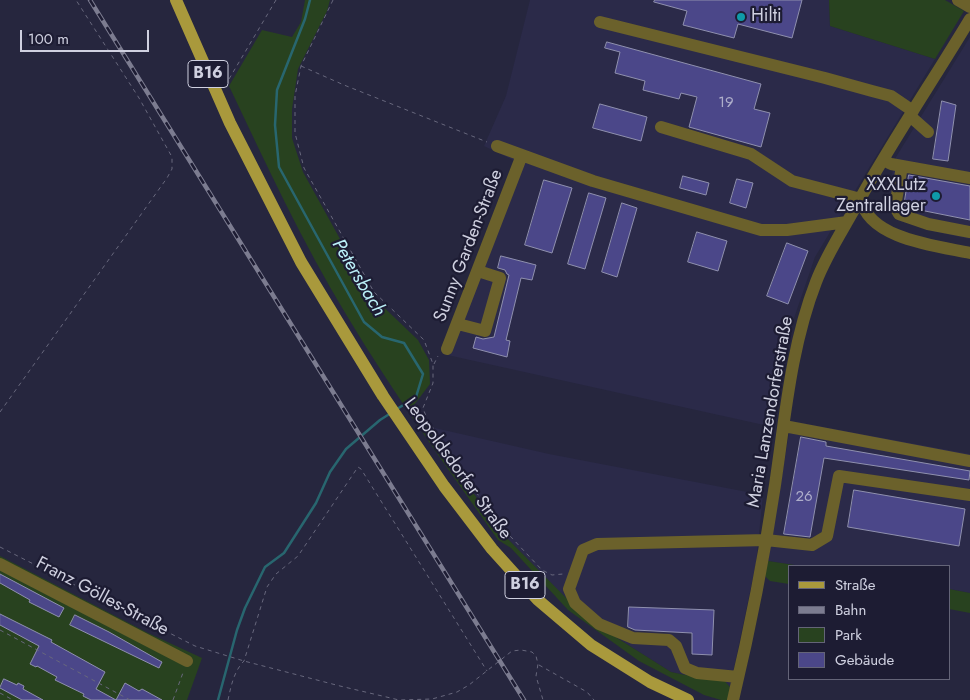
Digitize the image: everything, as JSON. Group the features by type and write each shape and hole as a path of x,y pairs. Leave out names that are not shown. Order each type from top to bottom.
{"main road":[{"name":"Leopoldsdorfer Straße","path":"176,0 230,123 301,262 383,396 444,486 492,549 538,600 591,645 650,682 688,700"}],"street":[{"path":"958,0 970,7"},
{"path":"600,22 891,96 928,132"},
{"name":"Maria Lanzendorferstraße","path":"733,700 766,540 795,359 804,320 816,282 847,222 883,160 969,25"},
{"path":"661,127 751,154 792,181 861,199 862,207 866,213 893,234 970,253"},
{"path":"496,146 593,181 761,230 787,230 847,222"},
{"name":"Sunny Garden-Straße","path":"447,350 522,155"},
{"path":"883,160 890,164 970,178"},
{"path":"904,166 895,207 899,214 928,224 970,232"},
{"path":"458,324 485,331 500,278 478,271"},
{"path":"784,426 970,460"},
{"path":"738,677 697,673 686,668 676,646 669,640 633,638 599,624 575,603 569,590 583,550 597,544 766,540 812,545 827,536 839,476 970,495"},
{"name":"Franz Gölles-Straße","path":"0,564 187,661"}],"path":[{"path":"0,412 172,169 172,157 139,98 76,0"},
{"path":"229,79 276,0"},
{"path":"333,0 301,66 295,96 295,133 304,168 374,292 424,340 433,364 433,383 423,408 427,418 490,514 542,570 552,575 574,572"},
{"path":"301,66 496,146"},
{"path":"228,700 238,666 244,661 267,587 276,574 298,556 358,467 487,671"},
{"path":"0,547 195,646 244,661 399,700 432,699 457,692 470,685 512,652 522,650 532,652 536,656 538,664 536,676 543,700"},
{"path":"0,630 130,700"},
{"path":"173,700 187,661 195,646"},
{"path":"538,664 587,692 594,700"},
{"path":"0,693 13,700"}],"shaded area":[{"path":"530,0 829,0 830,26 935,59 815,257 792,324 773,427 443,354 517,162 484,146 506,96"},
{"path":"970,37 970,239 932,231 897,220 895,194 888,192 896,157"},
{"path":"791,421 970,454 970,593 950,589 950,565 794,565 768,561"},
{"path":"426,426 549,454 763,495 756,563 730,687 702,676 671,672 606,631 573,606 501,532"}],"green space":[{"path":"305,0 330,0 327,11 298,69 292,109 292,138 303,172 371,295 418,340 429,360 430,384 414,405 426,426 501,532 573,605 606,631 671,672 723,679 730,687 728,700 704,695 639,661 568,610 511,548 498,540 401,401 347,316 300,231 229,86 262,30 292,37 301,22"},
{"path":"829,0 945,0 964,11 935,59 830,26"},
{"path":"0,556 148,633 202,658 187,700 0,700"},
{"path":"768,561 794,565 788,565 788,584 770,581 765,576"},
{"path":"950,589 970,593 970,613 950,609"}],"building":[{"name":"Hilti","path":"655,0 802,0 792,38 738,24 734,38 683,25 687,11 654,2"},
{"path":"607,42 761,84 754,109 770,113 761,147 689,127 697,97 681,93 679,99 643,90 645,81 615,73 620,52 605,48"},
{"path":"942,101 956,105 948,161 933,159"},
{"path":"600,104 647,117 641,141 593,128"},
{"name":"XXXLutz Zentrallager","path":"909,175 970,186 970,220 905,207"},
{"path":"683,176 709,183 706,195 680,188"},
{"path":"737,179 753,183 746,208 730,203"},
{"path":"544,180 572,188 552,253 525,245"},
{"path":"589,193 606,198 585,269 568,264"},
{"path":"622,203 637,208 617,277 602,272"},
{"path":"697,232 727,241 718,271 688,262"},
{"path":"787,243 808,251 788,304 767,296"},
{"path":"501,256 536,265 532,280 521,278 506,340 510,341 507,357 473,348 476,337 483,339 494,337 509,275 505,270 498,268"},
{"path":"801,437 826,442 826,446 970,471 969,480 824,458 810,537 784,534"},
{"path":"854,490 965,509 959,546 848,527"},
{"path":"0,574 64,608 59,617 29,602 30,600 0,583"},
{"path":"629,607 714,610 712,655 692,654 692,633 635,630 628,627"},
{"path":"0,614 52,640 51,642 105,672 96,689 116,700 91,700 83,696 84,694 55,680 57,677 30,664 39,646 0,625"},
{"path":"75,615 162,662 159,668 70,625"},
{"path":"4,679 24,686 23,689 43,700 22,700 0,688"},
{"path":"125,683 139,691 142,689 162,700 116,700"}],"waterway":[{"name":"Petersbach","path":"310,0 305,19 277,90 275,125 279,167 364,322 382,337 404,343 423,374 416,397 397,409"},
{"name":"Petersbach","path":"218,700 237,630 245,608 265,567 284,553 316,503 330,472 346,449 391,413"}],"railway":[{"path":"90,0 524,700"}],"place":[{"name":"Hilti","path":"741,17"},
{"name":"XXXLutz Zentrallager","path":"936,196"}]}
